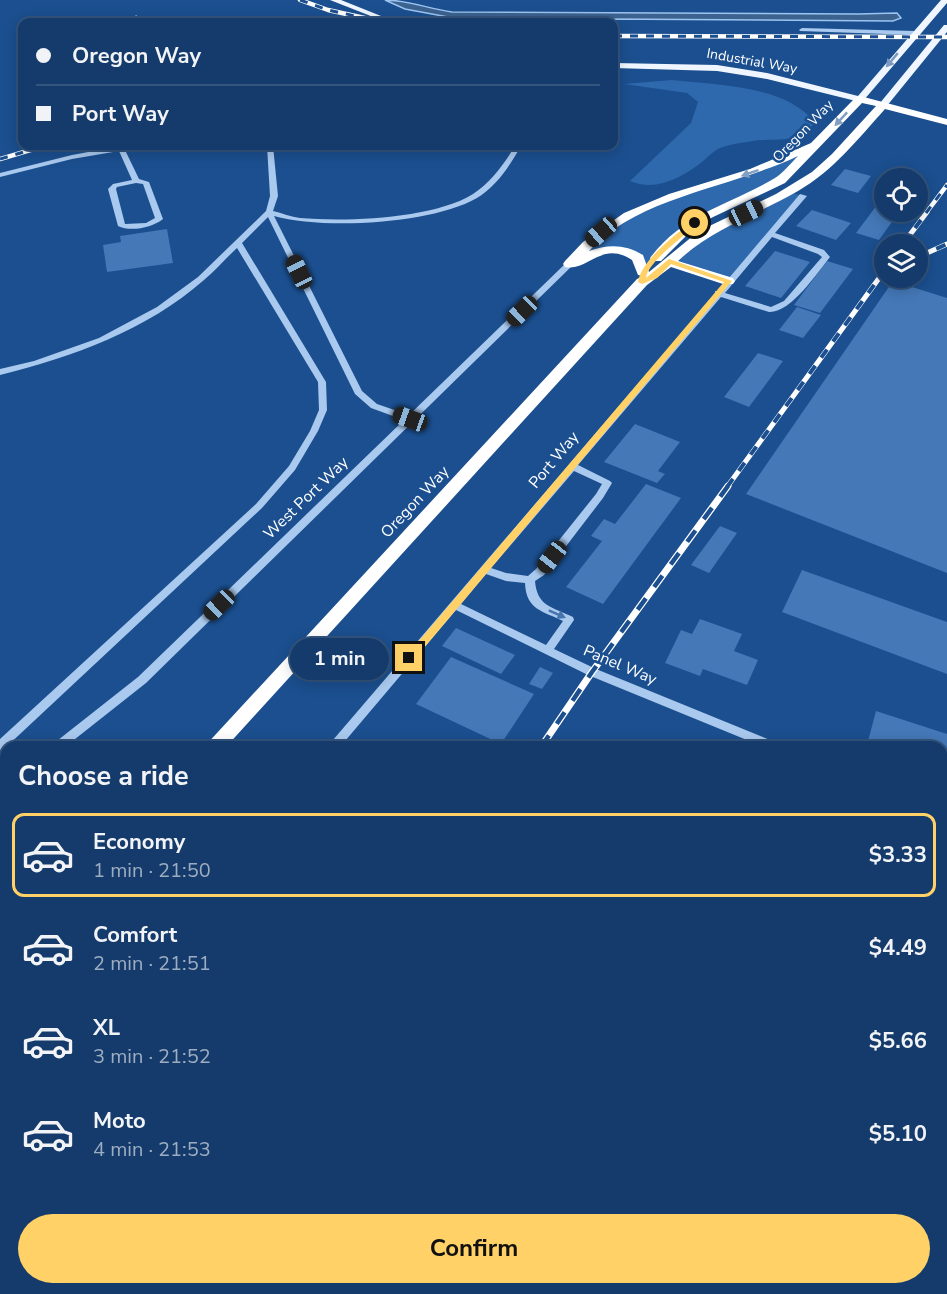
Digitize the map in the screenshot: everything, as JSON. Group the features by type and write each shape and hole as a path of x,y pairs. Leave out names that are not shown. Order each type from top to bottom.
{"highway":[{"name":"Industrial Way","path":"860,99 947,122"},
{"name":"Oregon Way","path":"219,741 683,232 707,215 781,180 860,99"},
{"name":"Oregon Way","path":"642,277 654,276 702,235 807,181 821,170 883,105"},
{"path":"570,264 582,249 601,232 629,214 676,194 761,169 822,139"},
{"path":"570,264 597,251 617,249 638,258 642,277"},
{"path":"669,262 728,281"}],"main road":[{"path":"334,0 381,18"},
{"name":"Oregon Way","path":"860,99 945,0"},
{"name":"Oregon Way","path":"883,105 947,27"},
{"name":"Industrial Way","path":"618,66 717,68 767,76 860,99"}],"street":[{"path":"802,30 915,33"},
{"path":"0,175 110,150"},
{"path":"122,150 136,182"},
{"path":"0,372 37,363 102,340 150,314 201,279 269,213 274,196 270,150"},
{"path":"269,213 303,220 376,219 437,211 473,197 503,170 516,150"},
{"path":"136,182 146,182 159,219 156,223 122,226 112,189 115,185 136,182"},
{"name":"Port Way","path":"338,741 728,281 803,196"},
{"path":"269,213 358,392 375,406 410,419"},
{"path":"718,293 772,310 787,303 826,257 821,252 770,234"},
{"path":"5,741 259,506 292,468 314,432 323,410 322,382 238,243"},
{"name":"West Port Way","path":"65,741 142,680 570,264"},
{"path":"485,570 506,577 530,580 540,572 600,496 607,483 572,466"},
{"path":"530,580 530,593 538,607 569,620 548,650"},
{"name":"Panel Way","path":"455,605 592,672 761,741"}],"shaded area":[{"path":"385,0 402,1 452,12 897,13 901,18 893,21 453,18 405,9"},
{"path":"672,80 750,89 769,94 803,110 815,123 791,138 757,140 720,148 694,168 668,182 649,185 630,181 691,123 698,102 687,93 624,84"},
{"path":"822,139 794,168 683,232 643,272 626,251 589,254 582,249 629,214 733,178"},
{"path":"789,192 803,196 728,281 669,262 687,245"}],"building":[{"path":"845,169 871,176 858,193 831,185"},
{"path":"874,209 874,222 892,222 883,234 874,234 874,238 856,233"},
{"path":"812,210 851,223 836,240 796,226"},
{"path":"167,229 173,263 107,272 103,245 121,242 120,236"},
{"path":"775,251 810,262 781,298 745,286"},
{"path":"827,261 853,269 820,313 794,305"},
{"path":"888,288 915,288 947,298 947,573 746,494"},
{"path":"797,307 821,315 803,338 779,330"},
{"path":"758,353 783,361 749,407 724,397"},
{"path":"635,424 680,442 658,471 665,474 657,483 604,462"},
{"path":"646,484 681,498 603,604 566,587 602,541 591,536 604,519 615,524"},
{"path":"720,526 737,533 709,573 691,565"},
{"path":"802,570 947,622 947,674 782,612"},
{"path":"700,619 742,634 734,651 758,660 747,685 703,669 700,676 665,663 681,630 692,634"},
{"path":"456,628 515,655 501,674 442,646"},
{"path":"451,657 534,694 503,741 495,741 416,704"},
{"path":"540,667 553,673 542,689 529,684"},
{"path":"876,711 947,734 947,741 868,741"}],"railway":[{"path":"300,0 328,10 365,18"},
{"path":"618,36 947,37"},
{"path":"0,159 30,150"},
{"path":"928,210 947,185"},
{"path":"910,234 920,222"},
{"path":"928,253 947,244"},
{"path":"727,487 874,285"},
{"path":"545,741 592,672 728,486"}],"route":[{"path":"409,658 728,281 669,262 654,276 642,282 643,272 695,223"}]}
